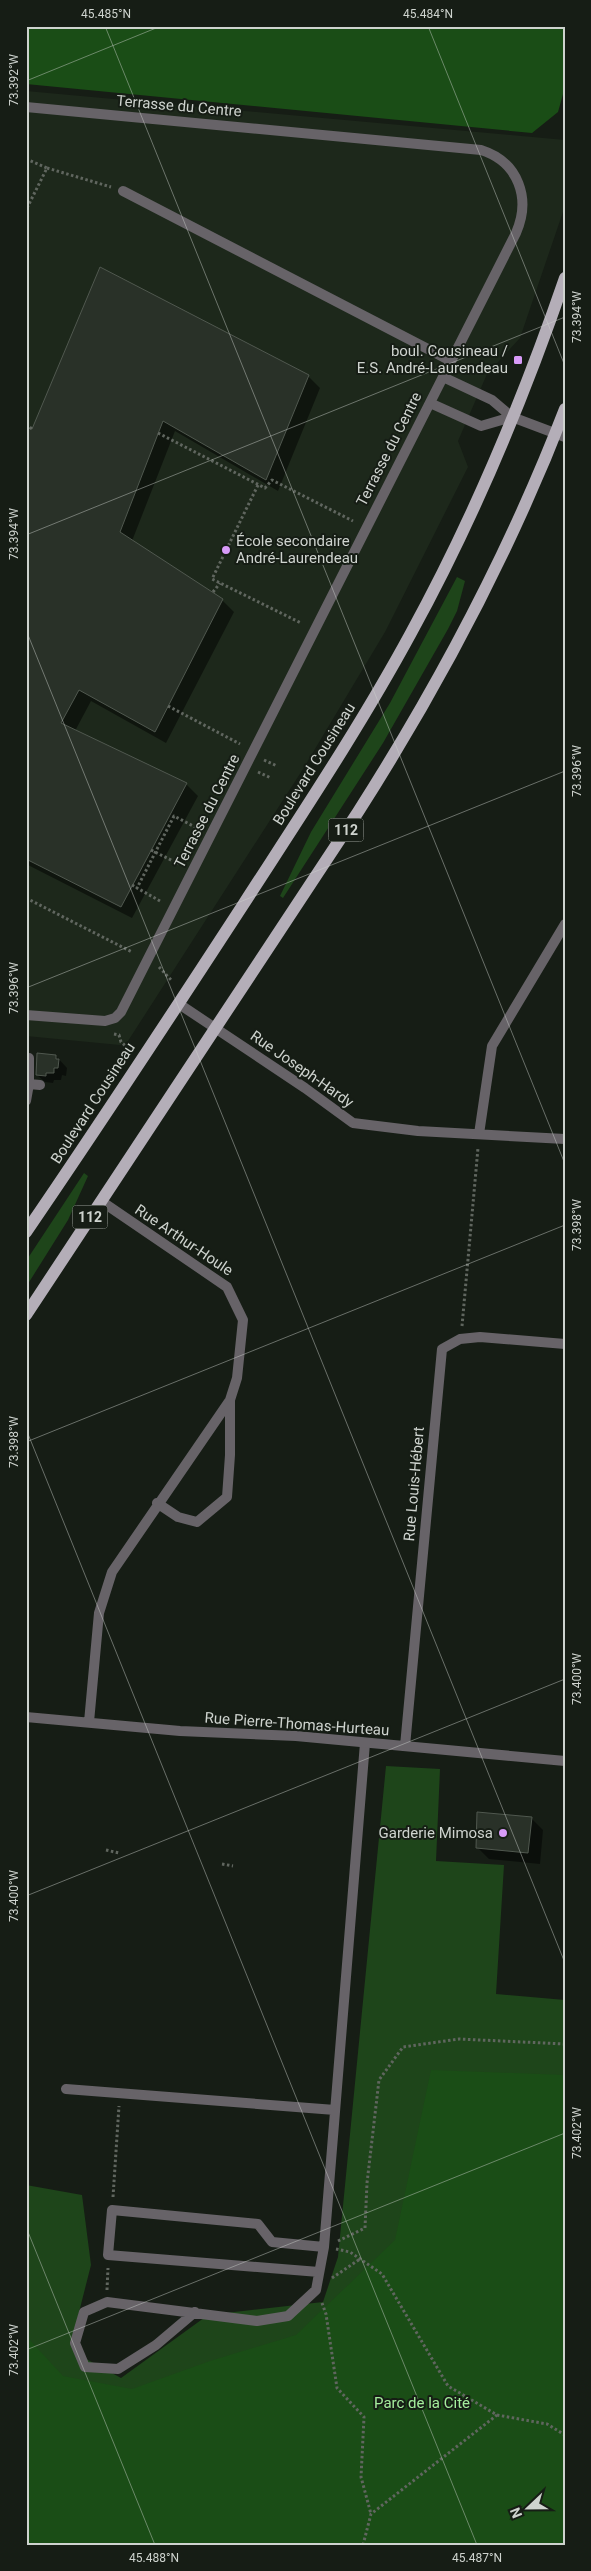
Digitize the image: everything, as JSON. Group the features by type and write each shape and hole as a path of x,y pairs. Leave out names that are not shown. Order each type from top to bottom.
{"main road":[{"name":"Boulevard Cousineau","path":"26,1232 179,1004 332,767 384,682 446,564 512,418 565,278"},
{"name":"112","path":"26,1315 363,805 433,688 560,435 565,409"}],"street":[{"name":"Terrasse du Centre","path":"26,107 474,149 496,156 508,165 517,178 522,194 522,217 516,234 121,1012 115,1018 105,1022 26,1015"},
{"path":"123,191 451,360"},
{"path":"443,377 492,400 512,418 560,435"},
{"path":"430,403 481,426 512,418"},
{"path":"479,1134 492,1046 565,924"},
{"name":"Rue Joseph-Hardy","path":"179,1004 353,1123 418,1131 565,1138"},
{"path":"26,1101 29,1084 29,1058"},
{"path":"29,1084 40,1086"},
{"name":"Rue Arthur-Houle","path":"101,1201 227,1286 243,1320 237,1378 230,1400 230,1455 227,1497 197,1522 178,1517 157,1503"},
{"path":"460,1339 480,1337 565,1344"},
{"name":"Rue Louis-Hébert","path":"405,1746 442,1349 460,1339"},
{"name":"Rue Arthur-Houle","path":"89,1722 99,1613 112,1572 157,1503 230,1400"},
{"name":"Rue Pierre-Thomas-Hurteau","path":"26,1717 180,1731 296,1736 565,1762"},
{"path":"195,2312 156,2345 118,2369 85,2367 75,2343 84,2312 107,2302 195,2312 257,2321 288,2316 316,2290 324,2247 365,1742"},
{"path":"66,2088 335,2110"},
{"path":"319,2272 108,2255 112,2210 258,2224 272,2242 324,2247"}],"path":[{"path":"26,159 47,168 123,191"},
{"path":"26,210 47,168"},
{"path":"26,424 32,429"},
{"path":"158,433 265,488 272,480 352,521"},
{"path":"258,484 212,579 301,623"},
{"path":"213,592 220,583"},
{"path":"168,706 240,744"},
{"path":"137,888 156,852 171,816 197,828"},
{"path":"151,850 179,864"},
{"path":"132,886 160,901"},
{"path":"26,898 132,952"},
{"path":"158,967 172,980"},
{"path":"120,1038 121,1042 128,1048"},
{"path":"460,1339 479,1134"},
{"path":"106,1850 119,1853"},
{"path":"222,1864 233,1866"},
{"path":"324,2247 365,2228 367,2183 379,2080 404,2047 459,2039 565,2044"},
{"path":"112,2210 120,2093"},
{"path":"324,2247 350,2252 382,2274 448,2386 497,2415 547,2424 565,2435"},
{"path":"107,2302 108,2255"},
{"path":"360,2258 316,2290 326,2314 337,2388 364,2417 360,2477 371,2514 364,2545"},
{"path":"371,2514 497,2415"}],"shaded area":[{"name":"École secondaire André-Laurendeau","path":"26,91 565,140 565,206 520,338 487,374 458,441 468,467 385,632 303,769 128,1041 120,1045 26,1036"}],"green space":[{"path":"26,26 565,26 565,87 558,112 532,133 26,84"},
{"path":"457,577 465,581 457,611 448,629 383,743 283,898 280,896 311,832 390,703"},
{"path":"84,1173 88,1176 68,1220 26,1287 26,1261"},
{"name":"Parc de la Cité","path":"386,1766 440,1769 436,1861 504,1865 496,1994 565,2000 565,2545 26,2545 26,2185 82,2195 91,2265 76,2324 79,2355 121,2378 208,2315 323,2302 338,2257"},
{"name":"Parc de la Cité","path":"431,2070 565,2075 565,2545 26,2545 26,2336 63,2376 132,2389 210,2361 296,2335 395,2240"}],"building":[{"path":"100,267 309,375 266,480 163,421 120,532 223,599 155,732 79,690 61,723 187,783 121,907 26,859 26,427 32,429"},
{"path":"37,1053 56,1055 56,1059 59,1059 58,1068 54,1068 54,1073 46,1073 46,1076 36,1075"},
{"name":"Garderie Mimosa","path":"477,1812 532,1817 528,1853 476,1848"}],"place":[{"name":"boul. Cousineau / E.S. André-Laurendeau","path":"518,360"},
{"name":"École secondaire André-Laurendeau","path":"226,550"},
{"name":"Garderie Mimosa","path":"503,1833"}]}
